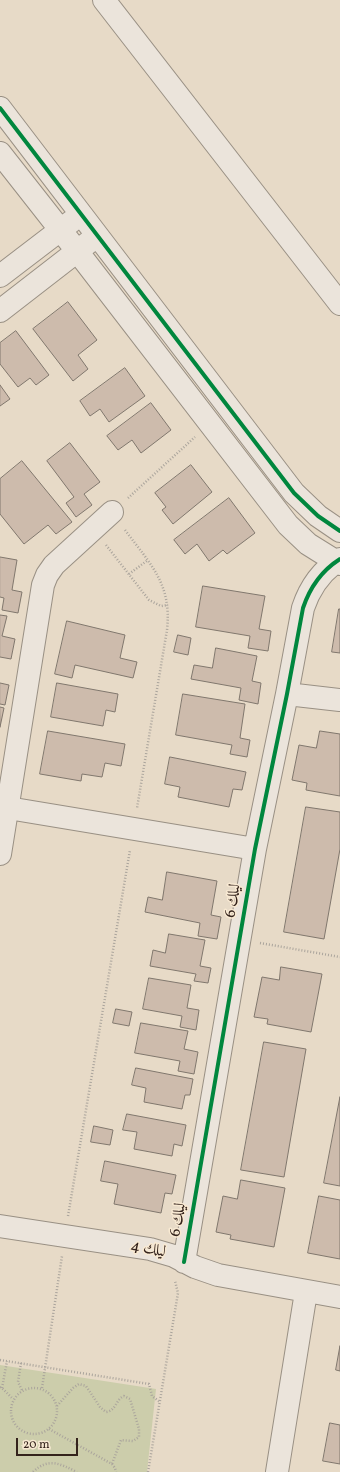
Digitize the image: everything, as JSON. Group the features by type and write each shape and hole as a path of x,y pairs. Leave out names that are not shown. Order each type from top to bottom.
{"street":[{"path":"104,0 340,304"},
{"path":"0,108 294,493 318,516 340,531"},
{"path":"0,152 288,525 308,544 338,562"},
{"path":"0,276 81,214"},
{"path":"0,311 97,235"},
{"path":"0,854 43,585 47,575 54,566 112,512"},
{"name":"ليلك 6","path":"179,1270 240,939 255,849 303,608 307,597 319,577 327,568 338,562"},
{"path":"287,694 340,700"},
{"path":"8,808 255,849"},
{"name":"ليلك 4","path":"0,1226 150,1249 174,1256 179,1270 195,1268 218,1275 340,1297"},
{"path":"277,1472 306,1292"}],"path":[{"path":"42,1388 65,1236 167,630 168,605 166,593 161,582 148,560 112,512 210,424"},
{"path":"94,529 149,600 161,606 168,605"},
{"path":"129,574 148,560"},
{"path":"240,939 340,957"},
{"path":"148,1472 178,1293 177,1284 179,1270"},
{"path":"0,1360 149,1384 152,1396 160,1402"},
{"path":"7,1361 1,1387 13,1399"},
{"path":"21,1363 18,1382 22,1390"},
{"path":"57,1406 73,1388 79,1384 86,1386 100,1407 106,1412 113,1409 121,1397 124,1396 130,1399 140,1429 139,1436 133,1441 121,1440 112,1464"},
{"path":"35,1387 42,1388 49,1392 54,1399 57,1406 57,1415 49,1429 42,1433 26,1433 18,1429 13,1422 10,1415 10,1407 13,1399 22,1390 35,1387"},
{"path":"49,1429 112,1464 116,1472"},
{"path":"34,1472 46,1463 54,1462 77,1472"}],"green space":[{"path":"0,1365 156,1389 147,1472 0,1472"}],"building":[{"path":"68,302 97,340 78,355 88,369 73,381 33,329"},
{"path":"16,331 49,375 36,385 30,378 18,387 0,364 0,343"},
{"path":"125,368 145,396 109,422 100,409 90,416 80,401"},
{"path":"0,385 10,399 0,406"},
{"path":"151,403 171,430 141,453 132,440 118,450 107,436"},
{"path":"70,443 100,482 84,494 92,505 76,517 66,503 74,497 47,461"},
{"path":"22,461 72,522 56,534 48,525 24,544 0,514 0,479"},
{"path":"191,465 212,492 173,524 162,510 166,507 155,493"},
{"path":"229,498 255,533 227,554 223,550 209,561 197,544 185,554 174,540"},
{"path":"0,557 17,560 12,590 22,592 18,613 2,610 4,598 0,597"},
{"path":"203,586 265,596 259,629 271,631 268,651 248,648 250,636 196,627"},
{"path":"340,609 340,653 332,652"},
{"path":"0,615 7,616 2,636 15,639 11,659 0,657"},
{"path":"67,621 125,635 120,658 137,662 133,678 75,665 72,678 55,674"},
{"path":"178,635 191,638 188,655 174,652"},
{"path":"216,648 257,656 252,681 261,683 258,704 239,700 241,688 191,679 194,665 212,668"},
{"path":"0,683 9,685 5,705 0,704"},
{"path":"57,683 118,694 115,712 106,710 103,726 51,717"},
{"path":"183,694 245,704 240,738 250,740 247,757 230,754 232,745 176,735"},
{"path":"0,707 4,708 0,727"},
{"path":"48,731 125,744 121,766 105,763 102,777 82,774 81,781 40,774"},
{"path":"320,731 340,734 340,796 306,790 307,783 292,780 299,745 316,748"},
{"path":"170,757 246,772 242,790 233,789 229,807 178,797 180,787 165,784"},
{"path":"306,807 340,812 340,849 324,939 284,932"},
{"path":"167,872 217,881 211,915 221,917 217,939 198,936 200,923 145,912 148,897 162,900"},
{"path":"169,934 205,940 200,966 211,968 208,983 194,981 196,974 150,966 153,950 165,953"},
{"path":"281,967 322,974 311,1032 267,1024 268,1019 254,1017 262,977 279,980"},
{"path":"149,978 191,985 187,1008 199,1010 196,1030 180,1027 182,1016 143,1009"},
{"path":"116,1009 132,1012 129,1026 113,1023"},
{"path":"141,1023 188,1031 184,1049 198,1052 194,1074 178,1071 180,1061 135,1053"},
{"path":"264,1042 306,1049 284,1177 241,1170"},
{"path":"136,1068 193,1079 190,1095 185,1095 182,1109 144,1102 146,1088 132,1085"},
{"path":"340,1097 340,1186 324,1183"},
{"path":"127,1114 186,1125 182,1146 174,1144 172,1156 134,1149 137,1132 123,1130"},
{"path":"94,1126 113,1130 110,1145 91,1142"},
{"path":"105,1161 176,1175 172,1194 165,1193 161,1213 114,1204 118,1184 101,1181"},
{"path":"241,1180 285,1188 274,1247 230,1239 231,1235 216,1232 223,1196 237,1199"},
{"path":"319,1196 340,1200 340,1259 308,1253"},
{"path":"340,1346 340,1371 336,1370"},
{"path":"330,1423 340,1425 340,1464 323,1461"}],"cycle path":[{"path":"0,108 294,493 318,516 340,531"},
{"path":"184,1262 255,849 303,608 309,593 317,580 327,569 340,559"}]}
